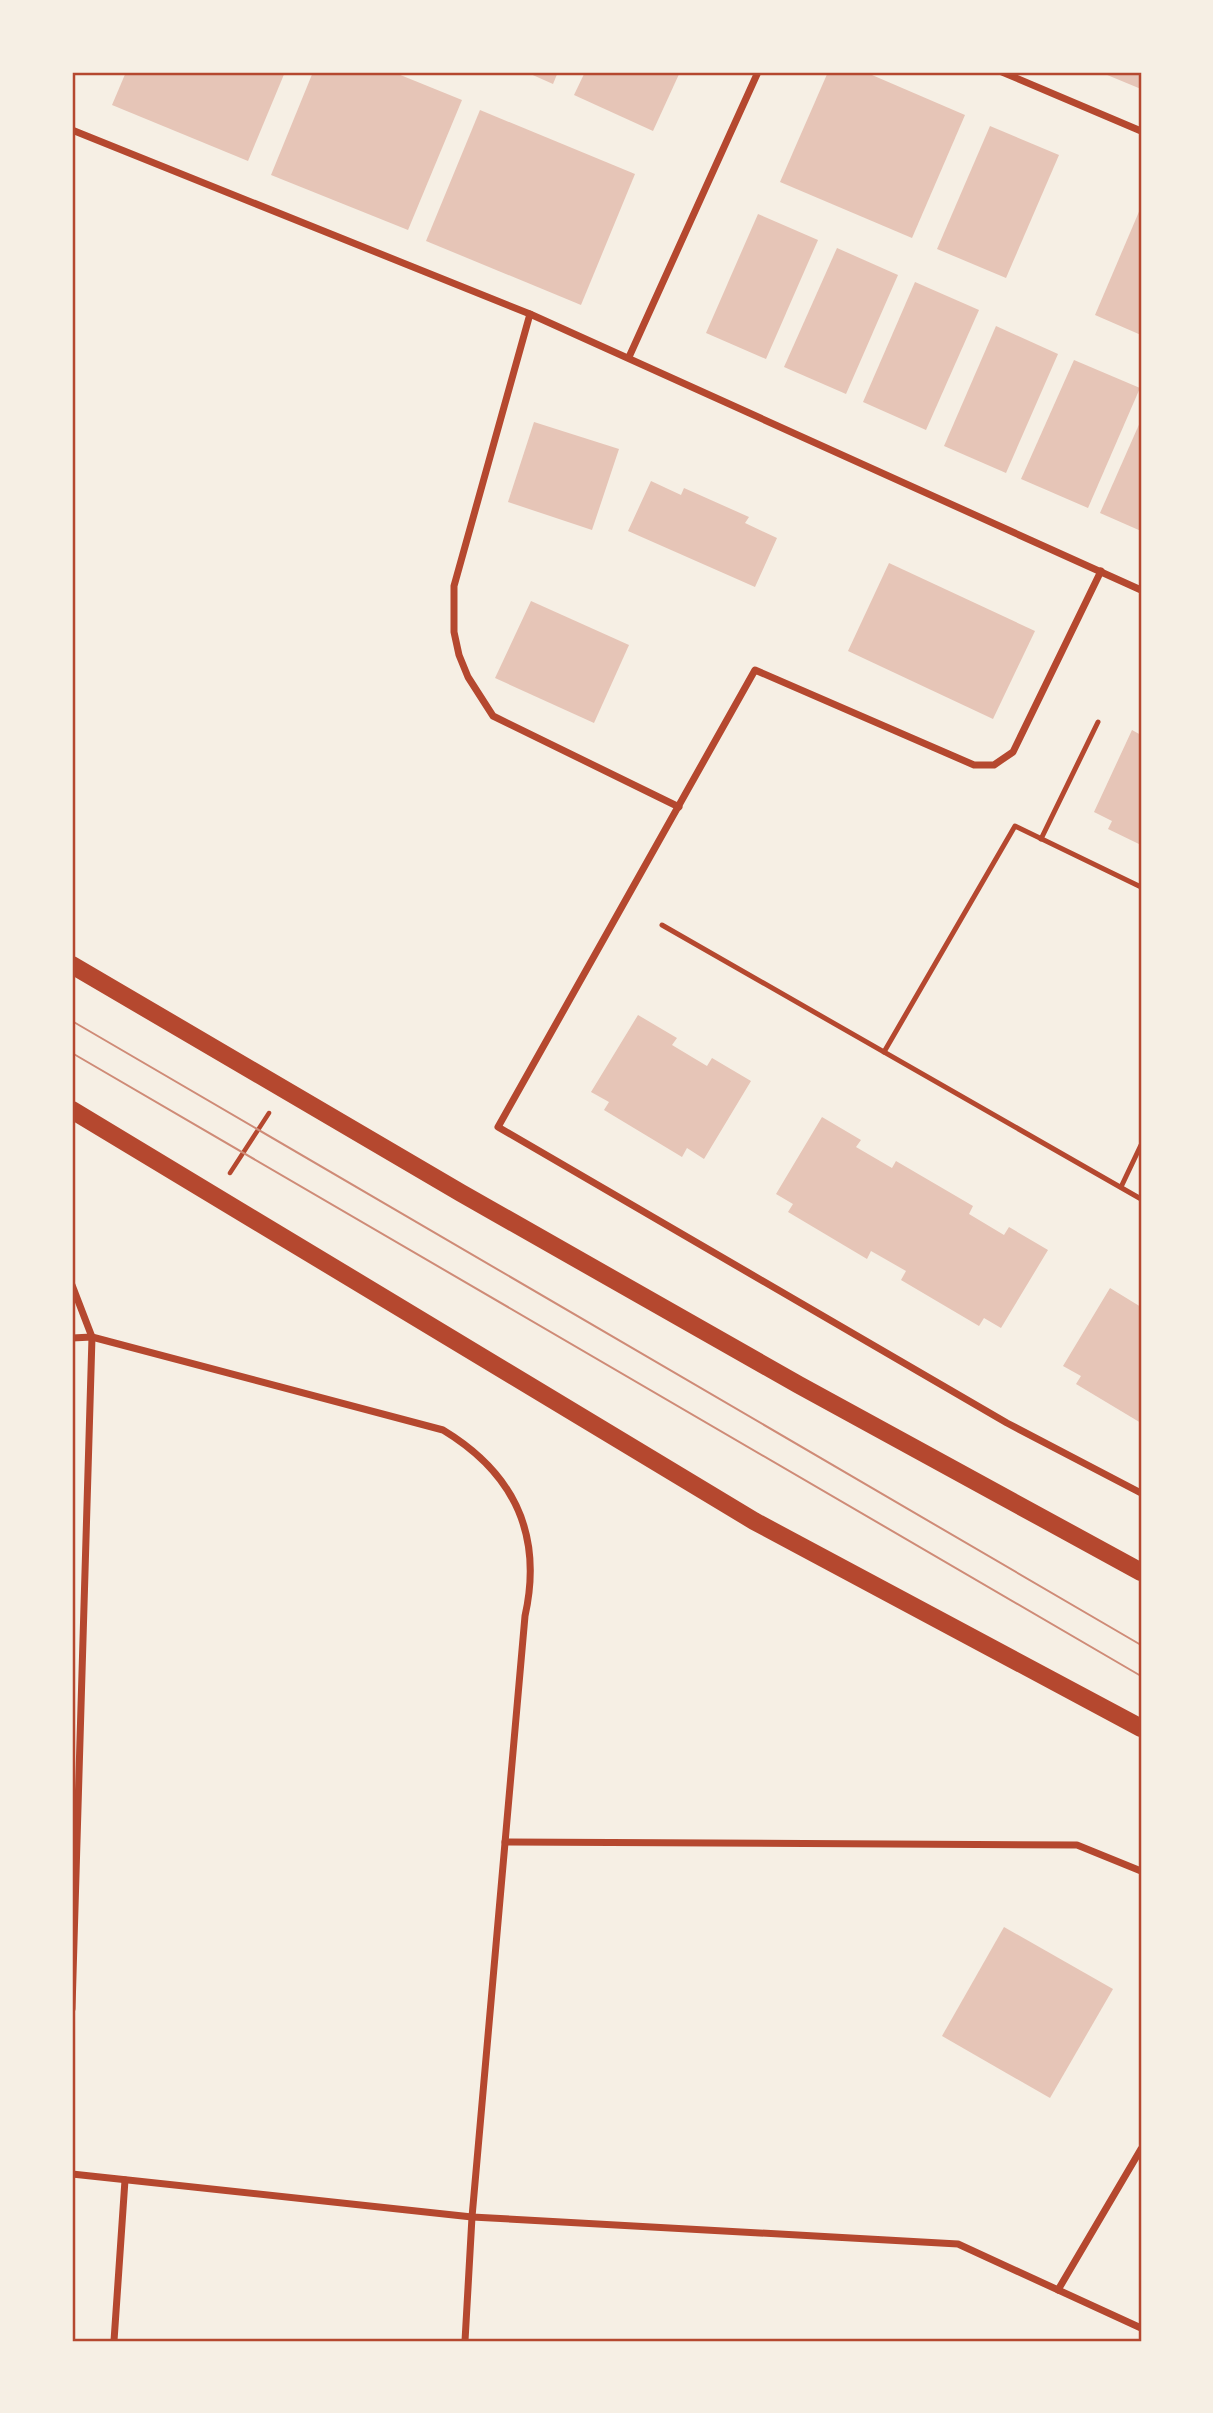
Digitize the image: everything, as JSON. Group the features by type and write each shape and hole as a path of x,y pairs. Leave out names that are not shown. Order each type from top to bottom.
{"main road":[{"path":"72,965 799,1385 1141,1572"},
{"path":"72,1110 754,1521 1141,1728"}],"street":[{"path":"629,357 758,72"},
{"path":"1002,72 1141,131"},
{"path":"72,130 530,314 1141,590"},
{"path":"530,314 454,586 454,632 459,655 468,677 493,716 678,807"},
{"path":"1101,571 1013,752 994,765 974,765 755,670 498,1127 1007,1423 1141,1493"},
{"path":"72,1285 92,1337 72,2009"},
{"path":"72,1338 92,1337 443,1430 482,1458 498,1476 522,1518 531,1567 472,2217 465,2341"},
{"path":"505,1842 1077,1845 1141,1871"},
{"path":"1058,2290 1141,2149"},
{"path":"72,2174 472,2217 958,2244 1141,2329"},
{"path":"114,2341 125,2179"}],"lane":[{"path":"1041,839 1098,722"},
{"path":"884,1052 1015,826 1141,887"},
{"path":"662,925 1141,1199"},
{"path":"1121,1187 1141,1145"}],"path":[{"path":"215,1196 285,1089"}],"building":[{"path":"126,72 285,72 248,161 112,105"},
{"path":"313,72 393,72 462,100 408,230 271,175"},
{"path":"526,72 558,72 553,84"},
{"path":"585,72 680,72 653,131 574,95"},
{"path":"828,72 865,72 965,115 912,238 780,182"},
{"path":"1100,72 1141,72 1141,89"},
{"path":"480,110 635,174 581,305 426,241"},
{"path":"990,126 1059,155 1006,278 937,249"},
{"path":"1141,207 1141,335 1095,315"},
{"path":"758,214 818,240 766,359 706,333"},
{"path":"837,248 898,275 846,394 784,367"},
{"path":"915,282 979,310 926,430 863,402"},
{"path":"996,326 1058,354 1006,473 944,446"},
{"path":"1074,360 1140,388 1088,508 1021,479"},
{"path":"1141,420 1141,531 1100,513"},
{"path":"534,422 619,449 592,530 508,502"},
{"path":"651,481 681,495 684,488 749,517 745,523 777,538 755,587 628,531"},
{"path":"889,563 1035,631 993,719 848,651"},
{"path":"531,601 629,645 594,723 495,678"},
{"path":"1132,730 1141,735 1141,845 1108,829 1112,821 1094,812"},
{"path":"638,1015 677,1038 672,1045 707,1066 712,1058 751,1081 704,1159 687,1148 682,1157 604,1110 609,1102 591,1092"},
{"path":"822,1117 861,1140 856,1147 892,1168 896,1161 973,1206 969,1214 1004,1235 1009,1227 1048,1250 1001,1328 984,1318 979,1326 901,1280 906,1271 871,1251 867,1259 788,1212 793,1204 776,1194"},
{"path":"1110,1288 1141,1307 1141,1423 1076,1384 1081,1376 1063,1366"},
{"path":"1004,1927 1113,1989 1050,2098 942,2036"}],"tram line":[{"path":"72,1021 1141,1645"},
{"path":"72,1053 1141,1676"}]}
